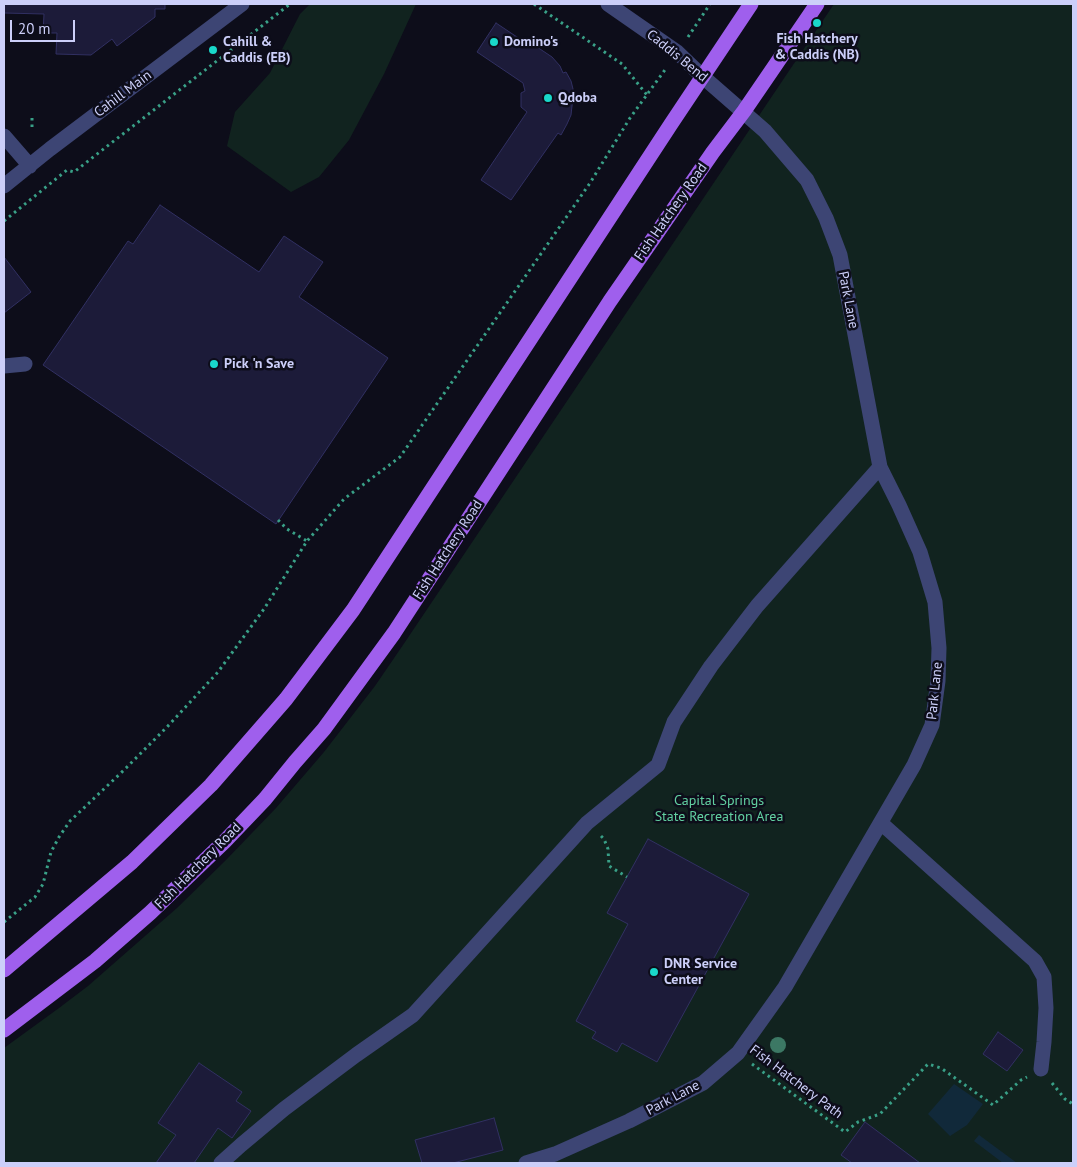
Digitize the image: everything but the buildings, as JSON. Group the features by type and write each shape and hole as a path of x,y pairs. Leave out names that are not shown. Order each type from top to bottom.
{"main road":[{"path":"4,970 132,862 211,785 286,699 353,610 751,4"},
{"name":"Fish Hatchery Road","path":"4,1030 95,961 150,913 265,799 324,729 394,633 610,301 817,4"}],"street":[{"name":"Cahill Main","path":"4,186 242,4"},
{"name":"Caddis Bend","path":"608,4 677,52 744,111"},
{"name":"Park Lane","path":"526,1163 555,1154 621,1125 703,1083 738,1053 785,986 914,766 932,725 938,681 939,648 935,602 920,552 880,467 840,255 826,218 806,180 765,131 744,111"},
{"path":"4,136 30,166"},
{"path":"4,366 25,364"},
{"path":"221,1163 284,1109 413,1015 587,823 658,765 674,722 711,666 757,606 880,467"},
{"path":"880,823 1035,961 1044,977 1045,992 1045,1025 1041,1069"}],"path":[{"path":"4,221 67,170 74,172 290,4"},
{"path":"534,4 622,64 647,95"},
{"path":"691,32 710,4"},
{"path":"4,922 35,897 43,884 51,852 70,821 167,727 218,672 264,609 308,541 344,499 400,457 585,191 630,118 657,82"},
{"path":"32,118 32,127"},
{"path":"278,520 287,529 308,541"},
{"path":"587,823 604,839 608,849 610,866 627,877"},
{"name":"Fish Hatchery Path","path":"738,1053 845,1132 858,1122 880,1114 928,1064 941,1068 993,1105 1021,1080 1041,1069"},
{"path":"1041,1069 1065,1099 1073,1104"}],"green space":[{"path":"310,4 416,4 384,74 349,140 319,177 291,192 227,146 235,112 270,73 300,14"},
{"name":"Capital Springs State Recreation Area","path":"834,4 1073,4 1073,1163 4,1163 4,1048 88,986 177,908 276,808 324,752 375,686 403,645"}],"water":[{"path":"954,1084 983,1104 967,1125 950,1136 928,1114"},
{"path":"979,1135 1017,1163 1003,1163 974,1141"}],"place":[{"name":"Fish Hatchery & Caddis (NB)","path":"817,23"},
{"name":"Domino's","path":"494,42"},
{"name":"Cahill & Caddis (EB)","path":"213,50"},
{"name":"Qdoba","path":"548,98"},
{"name":"Pick 'n Save","path":"214,364"},
{"name":"DNR Service Center","path":"654,972"}]}
